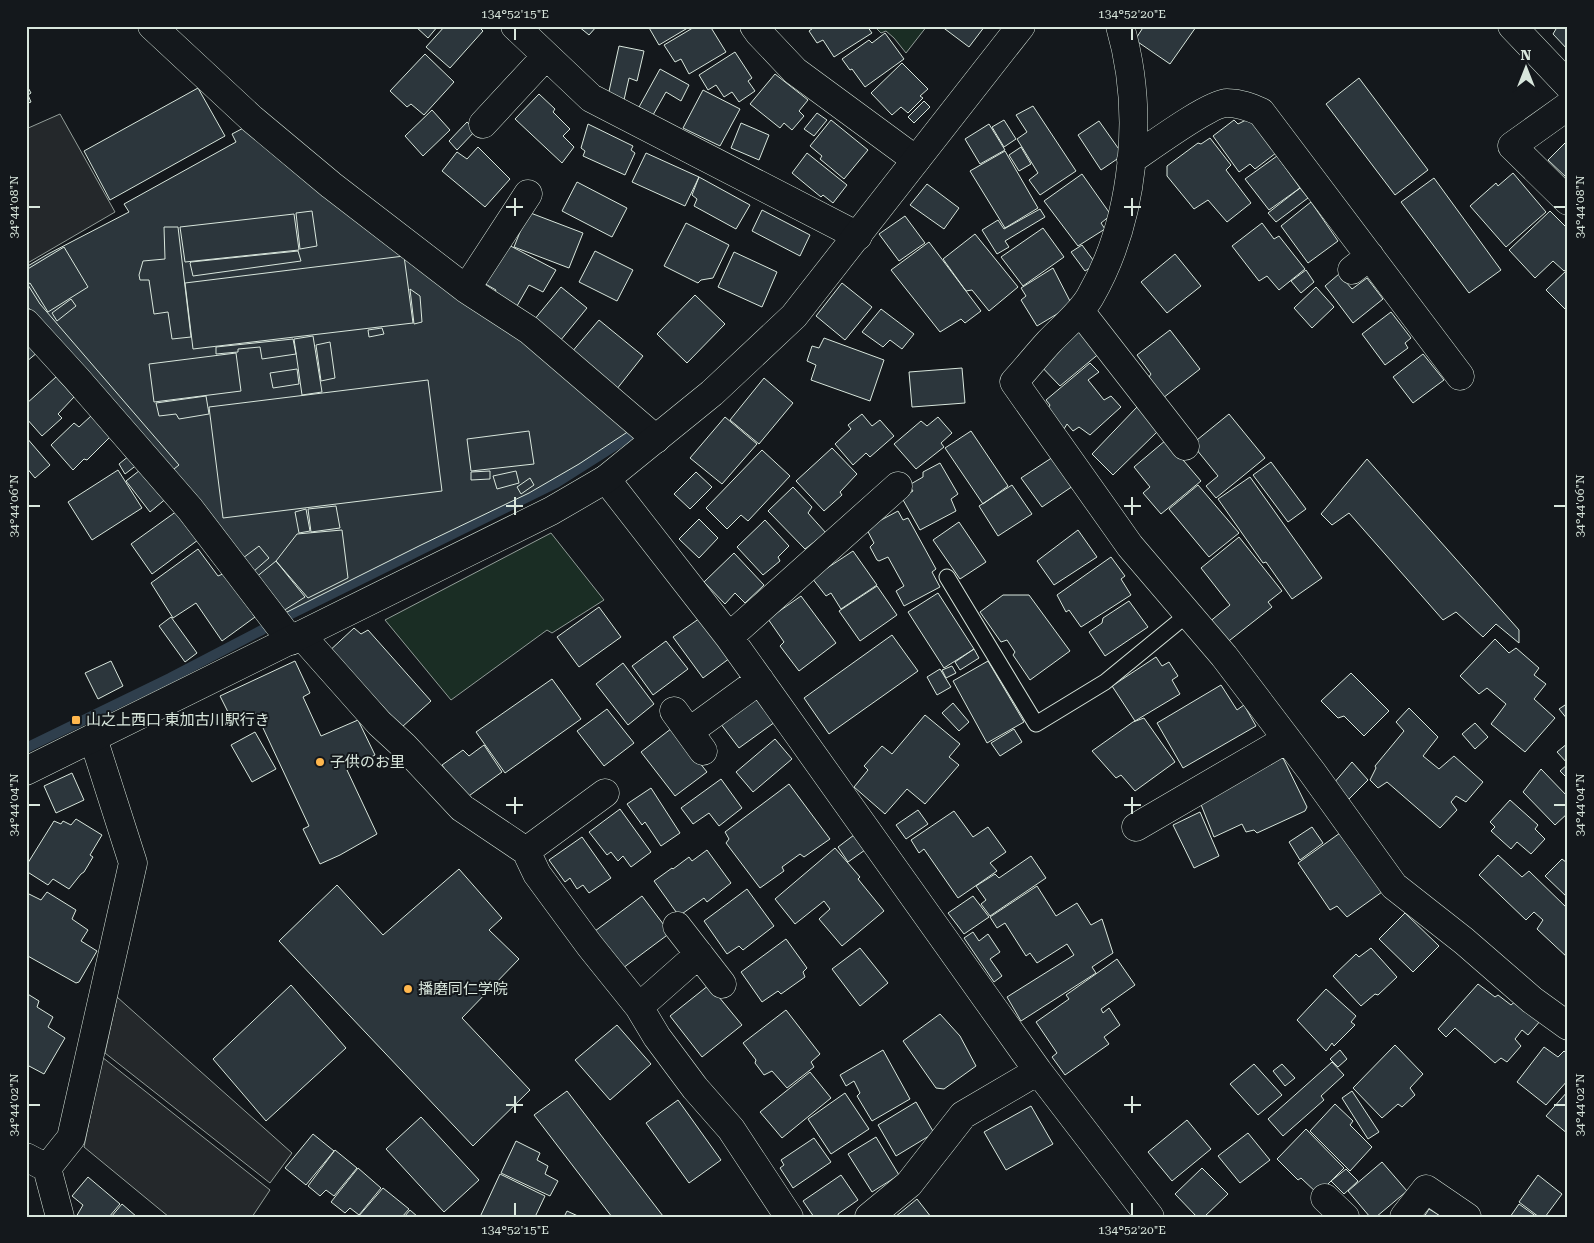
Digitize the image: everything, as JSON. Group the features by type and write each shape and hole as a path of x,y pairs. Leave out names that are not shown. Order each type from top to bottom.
{"street":[{"path":"152,26 252,119 331,185 466,289 529,330 656,439"},
{"path":"515,26 590,98 858,236"},
{"path":"754,26 795,72 916,160"},
{"path":"26,771 551,511 606,479 712,393 794,316 1021,26"},
{"path":"1120,26 1131,85 1133,130 1130,182 1110,256 1090,297 1080,311 1048,343 1014,382 1130,546 1224,656 1394,886 1464,941 1532,1000 1568,1026"},
{"path":"1512,26 1568,86"},
{"path":"483,124 546,56"},
{"path":"1131,160 1206,110 1226,103 1245,105 1261,112 1361,263 1460,376"},
{"path":"1568,106 1512,146 1568,201"},
{"path":"466,289 528,194"},
{"path":"1080,311 1185,446"},
{"path":"26,323 77,378 190,509 296,638 404,746 462,808 526,852 537,874 590,946 639,1007 657,1037 696,1088 732,1129 789,1217"},
{"path":"606,479 729,636 1038,1071 1150,1217"},
{"path":"729,636 898,486"},
{"path":"689,731 760,680"},
{"path":"60,1217 37,1163 71,1138 133,863 93,738"},
{"path":"1136,827 1287,739"},
{"path":"526,852 605,793"},
{"path":"677,926 722,984"},
{"path":"639,1007 699,954"},
{"path":"869,1217 909,1184 963,1115 1038,1071"},
{"path":"1404,1217 1426,1189 1467,1217"},
{"path":"1325,1198 1345,1217"}],"lane":[{"path":"947,577 1036,724 1106,682 1188,614"}],"green space":[{"path":"874,26 927,26 906,53 886,31 881,33"},
{"path":"551,533 604,600 552,633 547,630 451,700 385,620"}],"shaded area":[{"path":"60,114 115,212 26,264 26,129"},
{"path":"117,997 292,1153 270,1183 105,1053"},
{"path":"102,1057 270,1190 252,1217 169,1217 84,1147"}],"building":[{"path":"415,26 438,26 428,38"},
{"path":"445,26 478,26 483,31 450,68 426,47"},
{"path":"578,26 597,26 589,35"},
{"path":"648,26 691,26 659,45"},
{"path":"696,26 710,26 726,52 689,74 681,59 675,62 664,45"},
{"path":"816,26 867,26 872,33 834,57 823,40 817,43 809,31"},
{"path":"941,26 985,26 969,47"},
{"path":"1144,26 1196,27 1170,64 1135,40"},
{"path":"1554,26 1568,26 1568,50 1553,34 1556,29"},
{"path":"885,33 904,59 865,87 842,59 869,40 872,43"},
{"path":"619,46 644,51 637,81 629,78 624,100 608,96"},
{"path":"735,52 752,78 748,81 755,91 739,102 732,92 724,97 716,85 708,90 699,75"},
{"path":"425,54 454,82 424,115 411,104 407,107 390,91"},
{"path":"902,63 928,89 920,96 923,98 908,113 901,107 892,115 871,93"},
{"path":"660,69 689,85 681,101 666,92 653,115 639,107"},
{"path":"775,74 808,100 799,111 804,116 792,130 784,123 780,128 750,104"},
{"path":"1359,78 1428,170 1395,195 1326,104"},
{"path":"26,84 31,93 28,95 31,102 26,104"},
{"path":"198,88 225,136 110,200 84,151"},
{"path":"703,90 740,109 720,146 683,128"},
{"path":"539,94 555,109 553,112 570,129 563,136 574,147 562,163 515,119"},
{"path":"924,101 930,107 914,123 908,117"},
{"path":"1033,106 1076,171 1040,195 1029,180 1038,173 1017,139 1027,132 1016,115"},
{"path":"432,110 450,130 423,156 405,136"},
{"path":"817,113 827,120 814,136 804,129"},
{"path":"1250,118 1276,153 1255,169 1250,164 1239,172 1213,136 1234,120 1238,124"},
{"path":"831,120 868,150 844,179 820,159 822,156 810,146"},
{"path":"1004,120 1016,139 1004,147 992,127"},
{"path":"1099,121 1123,155 1101,170 1078,135"},
{"path":"467,122 476,130 457,150 449,141"},
{"path":"741,123 769,135 759,160 731,148"},
{"path":"251,124 635,427 579,464 529,493 283,614 166,472 26,308 26,267 129,212 124,204 236,142 232,134"},
{"path":"588,124 633,146 631,150 635,153 625,175 583,156 585,151 581,148"},
{"path":"989,124 1005,150 980,164 965,139"},
{"path":"1210,138 1231,165 1226,170 1251,203 1227,222 1208,200 1194,209 1167,176 1167,166 1198,143 1201,144"},
{"path":"1568,140 1568,179 1548,160"},
{"path":"478,147 510,179 485,207 442,171 457,152 467,159"},
{"path":"1021,147 1031,164 1019,171 1009,155"},
{"path":"1005,151 1038,208 1005,228 970,171"},
{"path":"646,153 699,177 685,206 632,182"},
{"path":"807,153 847,185 833,203 823,195 821,197 792,173"},
{"path":"1277,156 1300,188 1269,210 1245,179"},
{"path":"1513,173 1546,212 1506,247 1470,206 1496,183 1498,186"},
{"path":"1082,174 1111,215 1101,223 1105,229 1078,246 1044,201"},
{"path":"699,177 750,205 736,229 694,206 697,199 692,195"},
{"path":"1434,178 1501,270 1469,293 1401,202"},
{"path":"577,182 627,208 612,237 562,211"},
{"path":"927,184 959,208 944,229 910,205"},
{"path":"1300,188 1308,198 1276,222 1268,213"},
{"path":"1311,202 1338,241 1308,263 1281,226"},
{"path":"1040,209 1045,217 1005,241 1009,247 997,254 982,230 998,220 1004,229"},
{"path":"762,210 810,235 800,256 752,231"},
{"path":"312,211 317,246 300,249 296,213"},
{"path":"1550,211 1568,229 1568,268 1564,271 1553,261 1535,278 1509,250"},
{"path":"528,212 583,233 569,268 514,247"},
{"path":"294,214 299,250 185,262 180,227"},
{"path":"905,216 925,243 899,261 879,234"},
{"path":"686,223 729,245 713,278 701,280 698,283 664,266"},
{"path":"1262,223 1274,239 1279,236 1305,269 1279,290 1267,276 1259,281 1232,246"},
{"path":"164,227 178,227 191,337 172,339 168,312 154,314 149,280 140,280 139,275 143,261 165,259"},
{"path":"1043,228 1064,257 1023,286 1001,257"},
{"path":"975,234 1018,287 989,311 972,290 966,291 943,259"},
{"path":"503,242 556,270 543,292 529,285 517,306 494,294 496,290 482,282"},
{"path":"929,242 981,311 965,323 961,319 940,332 891,270"},
{"path":"1082,245 1096,264 1085,271 1071,252"},
{"path":"64,247 88,287 48,312 30,283 26,285 26,270"},
{"path":"298,251 301,261 193,276 190,263 191,262"},
{"path":"595,251 633,270 617,301 579,282"},
{"path":"734,252 777,272 762,307 718,287"},
{"path":"1175,254 1201,286 1167,313 1141,282"},
{"path":"404,256 413,323 193,349 185,283"},
{"path":"1053,268 1072,305 1037,326 1021,300 1026,296 1021,288"},
{"path":"1568,269 1568,312 1546,290"},
{"path":"1306,270 1314,282 1301,293 1291,281"},
{"path":"1339,274 1352,289 1367,278 1383,299 1353,323 1325,286"},
{"path":"842,283 872,307 845,340 816,316"},
{"path":"28,285 40,304 179,465 169,473 145,438 26,305 26,286"},
{"path":"561,287 587,308 560,341 534,320"},
{"path":"1316,287 1334,307 1312,328 1294,308"},
{"path":"410,289 420,296 422,322 414,324"},
{"path":"695,295 725,324 687,363 657,334"},
{"path":"71,299 76,306 57,321 52,313"},
{"path":"881,309 914,334 902,349 890,340 883,347 862,332"},
{"path":"1391,312 1411,338 1405,343 1408,348 1385,365 1362,334"},
{"path":"599,320 643,356 616,390 571,353"},
{"path":"1076,326 1101,352 1060,386 1037,362"},
{"path":"382,328 384,334 369,337 368,330"},
{"path":"1170,330 1200,369 1163,398 1147,380 1151,374 1137,355"},
{"path":"313,336 322,392 302,395 294,339"},
{"path":"26,338 38,352 26,362"},
{"path":"824,338 884,360 870,401 811,380 816,365 807,361 812,346 819,348"},
{"path":"293,339 296,354 262,359 260,347 216,354 216,347"},
{"path":"330,342 335,378 321,381 316,345"},
{"path":"236,353 241,391 154,402 149,364"},
{"path":"1423,354 1444,380 1413,403 1393,377"},
{"path":"1090,363 1099,372 1088,380 1104,400 1111,396 1121,407 1090,435 1079,427 1073,431 1067,424 1064,429 1047,410 1050,405 1046,400"},
{"path":"962,368 965,403 912,407 909,372"},
{"path":"297,369 299,384 273,388 270,373"},
{"path":"56,377 74,397 58,414 62,418 42,436 26,418 26,404"},
{"path":"764,378 793,403 759,444 730,420"},
{"path":"428,380 442,491 223,518 209,407"},
{"path":"206,396 209,414 179,419 176,414 159,416 156,403"},
{"path":"1137,407 1159,430 1113,475 1092,454"},
{"path":"862,414 872,426 880,420 894,436 870,457 866,453 853,465 835,444 851,429 848,425"},
{"path":"1229,414 1265,458 1216,498 1206,486 1218,476 1192,444"},
{"path":"91,416 110,437 87,460 84,459 73,470 51,445 74,423 79,427"},
{"path":"725,417 757,444 722,484 690,458"},
{"path":"938,417 952,433 941,443 944,447 916,469 894,444 921,421 927,426"},
{"path":"529,431 534,464 471,471 467,439"},
{"path":"971,431 1008,486 983,504 945,448"},
{"path":"26,437 50,465 35,478 26,467"},
{"path":"1166,440 1201,481 1161,514 1143,493 1150,487 1134,467"},
{"path":"832,448 857,474 840,492 842,495 824,511 796,481"},
{"path":"762,450 790,476 748,521 741,515 727,529 706,508"},
{"path":"135,451 142,461 125,474 119,464"},
{"path":"1053,457 1073,486 1042,507 1021,478"},
{"path":"1367,459 1519,630 1519,643 1496,624 1483,637 1456,612 1443,620 1349,513 1332,525 1321,514"},
{"path":"1271,462 1306,509 1288,522 1253,475"},
{"path":"940,463 958,494 951,499 956,511 920,530 902,498 913,491 909,485 923,477 923,472"},
{"path":"144,467 168,497 150,512 126,481"},
{"path":"118,470 142,508 92,540 68,502"},
{"path":"490,471 490,479 471,480 471,472"},
{"path":"516,471 519,483 497,489 493,476"},
{"path":"696,472 712,487 690,509 674,494"},
{"path":"1250,477 1322,578 1292,599 1266,562 1263,563 1218,499"},
{"path":"530,478 534,485 521,494 517,487"},
{"path":"1012,485 1032,514 998,536 979,506"},
{"path":"1198,485 1239,533 1209,557 1169,509"},
{"path":"793,487 812,507 808,513 826,533 805,549 768,511"},
{"path":"336,506 340,528 311,532 308,509"},
{"path":"306,509 310,531 299,533 295,512"},
{"path":"177,511 198,540 152,574 131,544"},
{"path":"898,511 903,520 908,518 936,569 932,572 940,587 904,606 896,591 904,586 888,557 877,560 870,547 874,543 866,528"},
{"path":"699,519 718,538 699,558 679,539"},
{"path":"765,520 789,546 778,557 780,561 763,575 737,547"},
{"path":"959,522 986,562 960,579 933,540"},
{"path":"342,530 348,578 308,598 276,561 297,534"},
{"path":"1078,530 1097,557 1054,585 1037,561"},
{"path":"1239,537 1282,591 1268,602 1272,607 1225,644 1208,623 1230,605 1201,568"},
{"path":"259,546 269,558 254,571 243,558"},
{"path":"198,549 218,576 225,573 255,617 222,641 196,603 173,618 151,583"},
{"path":"853,551 877,585 841,609 831,593 826,596 812,578"},
{"path":"734,553 764,585 745,603 735,593 725,604 704,582"},
{"path":"1111,557 1125,576 1121,579 1131,595 1081,627 1069,610 1066,612 1057,595"},
{"path":"276,561 305,597 283,611 255,578"},
{"path":"877,586 897,615 860,641 839,611"},
{"path":"938,593 974,649 944,668 908,612"},
{"path":"1003,595 1029,595 1070,651 1030,680 1013,655 1015,652 1007,640 1001,642 980,612"},
{"path":"801,596 836,643 799,671 780,646 784,642 768,619"},
{"path":"1129,601 1148,627 1105,656 1089,632 1102,623 1103,618"},
{"path":"599,607 621,637 579,667 557,637"},
{"path":"171,617 197,653 185,662 159,626"},
{"path":"700,618 730,658 703,678 673,637"},
{"path":"354,628 361,634 368,630 431,701 402,727 364,686 326,654"},
{"path":"892,635 918,671 829,734 804,698"},
{"path":"1495,639 1509,653 1516,648 1539,668 1534,675 1546,684 1534,699 1555,718 1525,752 1491,724 1506,704 1487,688 1479,694 1460,676"},
{"path":"666,641 688,669 653,695 632,666"},
{"path":"974,649 979,658 960,670 955,662"},
{"path":"1156,657 1162,666 1169,662 1178,676 1172,680 1180,694 1135,721 1112,686"},
{"path":"111,661 123,686 98,699 85,673"},
{"name":"子供のお里","path":"295,661 310,693 303,697 321,736 358,720 375,755 347,770 377,834 320,864 303,829 309,826 256,713 233,722 220,696"},
{"path":"988,661 1024,722 987,743 953,681"},
{"path":"623,663 654,704 628,725 596,684"},
{"path":"952,666 956,673 946,678 942,670"},
{"path":"940,669 951,687 937,695 927,677"},
{"path":"1351,673 1389,711 1364,736 1344,716 1338,718 1321,701"},
{"path":"552,679 581,719 505,773 476,732"},
{"path":"1221,685 1237,710 1244,705 1256,726 1183,768 1157,723"},
{"path":"756,697 775,722 739,748 720,723"},
{"path":"953,703 969,722 959,731 942,713"},
{"path":"1568,703 1568,720 1559,709"},
{"path":"1409,708 1438,737 1423,756 1439,769 1454,756 1483,782 1466,802 1456,796 1451,802 1457,810 1440,828 1387,782 1378,788 1370,780 1376,768 1375,766 1404,731 1396,722"},
{"path":"607,709 634,743 604,766 577,731"},
{"path":"925,715 960,744 949,757 959,765 925,804 907,789 885,814 854,787 868,770 864,766 882,746 892,754"},
{"path":"1144,718 1175,762 1135,791 1121,775 1116,778 1092,751 1133,722"},
{"path":"1475,723 1488,737 1475,749 1462,734"},
{"path":"672,728 707,772 675,796 641,752"},
{"path":"1014,729 1022,742 1000,756 991,743"},
{"path":"255,732 276,769 252,782 231,745"},
{"path":"775,739 792,759 753,792 736,772"},
{"path":"1568,743 1568,764 1557,752"},
{"path":"484,745 502,772 466,798 442,765 463,750 469,756"},
{"path":"1282,756 1307,807 1305,811 1257,833 1254,830 1246,832 1242,824 1214,837 1200,802"},
{"path":"1352,762 1368,780 1349,799 1333,784"},
{"path":"1568,764 1568,779 1560,771"},
{"path":"1541,769 1568,797 1568,813 1555,825 1523,792"},
{"path":"72,773 84,800 56,813 44,786"},
{"path":"721,779 742,808 719,826 709,813 693,824 681,808"},
{"path":"789,784 830,839 804,857 800,854 782,867 784,871 760,888 726,843 729,839 725,832"},
{"path":"651,788 680,833 661,846 645,822 642,825 627,804"},
{"path":"1510,800 1538,825 1535,829 1545,839 1531,854 1517,842 1511,849 1491,831 1495,827 1490,822"},
{"path":"620,809 651,852 631,867 623,856 618,861 611,852 607,855 589,832"},
{"path":"918,810 928,824 906,839 896,825"},
{"path":"954,811 973,837 988,827 1006,852 990,863 997,871 958,898 924,849 919,853 911,840"},
{"path":"1200,812 1219,856 1194,868 1173,825"},
{"path":"76,819 102,835 90,855 93,857 84,872 69,889 53,879 48,885 26,871 26,866 54,821 61,824 63,821 71,825"},
{"path":"1312,827 1323,843 1300,860 1289,842"},
{"path":"1340,833 1382,892 1347,917 1337,906 1330,910 1298,863"},
{"path":"854,835 865,850 848,862 838,847"},
{"path":"582,837 611,878 589,893 583,885 577,889 570,878 565,882 549,860"},
{"path":"835,848 860,877 858,879 884,911 842,946 819,919 830,909 824,901 795,924 775,899"},
{"path":"707,850 731,883 707,902 704,898 679,916 654,881 689,857 692,861"},
{"path":"1498,855 1522,877 1529,871 1568,909 1568,958 1537,929 1543,920 1534,912 1526,920 1479,875"},
{"path":"1031,856 1046,878 990,916 981,904 986,900 976,886 995,874 999,878"},
{"path":"1562,859 1568,862 1568,898 1545,876"},
{"name":"播磨同仁学院","path":"459,869 502,918 489,930 519,959 462,1018 530,1090 473,1146 279,941 337,885 383,935"},
{"path":"1037,886 1056,916 1077,903 1091,925 1102,919 1113,953 1092,967 1096,973 1021,1021 1007,997 1074,955 1067,944 1037,963 1030,953 1026,956 1005,923 997,928 990,917"},
{"path":"747,889 774,926 743,950 739,946 727,954 704,921"},
{"path":"47,892 76,910 72,919 88,930 81,941 97,951 79,982 76,983 26,955 26,894 41,900"},
{"path":"642,896 670,933 623,968 595,931"},
{"path":"973,896 989,917 964,934 948,913"},
{"path":"1405,913 1439,946 1413,972 1379,939"},
{"path":"973,932 979,941 988,934 1000,952 990,959 1002,976 994,982 964,938"},
{"path":"786,939 807,968 803,972 805,977 781,994 778,991 762,1002 741,972"},
{"path":"860,948 888,983 860,1006 832,969"},
{"path":"1371,948 1397,977 1378,995 1375,994 1361,1006 1333,976 1356,954 1359,957"},
{"path":"1117,959 1135,985 1101,1009 1103,1013 1109,1008 1120,1025 1104,1037 1109,1044 1065,1075 1052,1057 1057,1053 1036,1022 1069,999 1066,995"},
{"path":"1478,984 1495,997 1498,995 1511,1005 1518,999 1541,1020 1528,1035 1522,1030 1515,1039 1521,1046 1507,1062 1501,1058 1495,1063 1455,1028 1446,1037 1438,1029"},
{"path":"291,985 346,1048 266,1121 213,1059"},
{"path":"709,985 742,1025 702,1057 670,1016"},
{"path":"1326,989 1356,1016 1351,1022 1355,1025 1334,1046 1332,1043 1326,1051 1297,1020"},
{"path":"26,993 39,1001 37,1007 53,1017 48,1027 65,1038 44,1074 29,1066 26,1071"},
{"path":"786,1010 820,1054 811,1062 814,1067 787,1088 772,1071 764,1075 755,1063 756,1060 743,1043"},
{"path":"940,1014 960,1036 976,1066 944,1089 936,1088 903,1041"},
{"path":"617,1025 651,1064 610,1100 575,1060"},
{"path":"1395,1045 1423,1074 1410,1088 1415,1095 1402,1107 1398,1104 1382,1118 1353,1088"},
{"path":"1544,1047 1558,1057 1564,1051 1568,1054 1568,1080 1546,1105 1517,1082"},
{"path":"883,1050 910,1099 872,1121 857,1096 860,1093 854,1081 846,1086 840,1075"},
{"path":"1340,1050 1347,1059 1338,1067 1330,1059"},
{"path":"1332,1062 1344,1075 1321,1096 1324,1100 1283,1136 1268,1119"},
{"path":"1254,1064 1282,1095 1258,1115 1230,1084"},
{"path":"1282,1064 1295,1078 1285,1086 1273,1071"},
{"path":"810,1072 831,1098 782,1138 760,1112"},
{"path":"567,1091 662,1217 612,1217 534,1115"},
{"path":"1352,1091 1379,1132 1368,1139 1342,1098"},
{"path":"1568,1091 1568,1134 1546,1116"},
{"path":"845,1093 869,1129 831,1154 808,1119"},
{"path":"678,1100 721,1160 689,1183 646,1123"},
{"path":"916,1102 934,1133 896,1156 878,1125"},
{"path":"1335,1104 1353,1121 1350,1125 1372,1147 1350,1171 1310,1131"},
{"path":"1031,1106 1053,1144 1006,1170 984,1132"},
{"path":"421,1117 479,1180 444,1212 386,1149"},
{"path":"1187,1120 1211,1149 1172,1181 1148,1152"},
{"path":"1306,1129 1344,1168 1318,1194 1301,1178 1298,1180 1277,1159"},
{"path":"1248,1133 1270,1160 1240,1183 1218,1156"},
{"path":"313,1134 334,1151 306,1185 285,1168"},
{"path":"876,1137 899,1175 872,1192 848,1154"},
{"path":"814,1138 831,1162 793,1188 780,1168 784,1165 781,1160"},
{"path":"516,1141 540,1153 537,1160 548,1166 545,1174 558,1181 550,1196 501,1173"},
{"path":"335,1150 357,1168 334,1196 326,1190 320,1196 308,1186"},
{"path":"1382,1162 1407,1191 1376,1217 1370,1217 1348,1191"},
{"path":"358,1168 381,1188 359,1215 350,1208 345,1213 331,1202"},
{"path":"1202,1168 1228,1194 1204,1217 1197,1217 1175,1194"},
{"path":"1346,1169 1358,1181 1344,1194 1331,1181"},
{"path":"500,1174 545,1196 535,1217 480,1217"},
{"path":"841,1175 858,1200 838,1214 839,1217 814,1217 803,1201"},
{"path":"1538,1175 1562,1194 1545,1217 1539,1217 1519,1202"},
{"path":"88,1177 120,1204 109,1217 76,1217 83,1205 72,1196"},
{"path":"383,1188 409,1209 402,1217 358,1217"},
{"path":"917,1199 931,1217 895,1217"},
{"path":"122,1204 137,1217 111,1217"},
{"path":"1519,1204 1537,1217 1510,1217"},
{"path":"1429,1209 1442,1217 1424,1217"},
{"path":"410,1210 418,1217 404,1217"},
{"path":"567,1211 580,1217 564,1217"}],"waterway":[{"path":"291,614 556,483 638,431"},
{"path":"26,748 170,678 262,630"}],"place":[{"name":"山之上西口 東加古川駅行き","path":"76,720"},
{"name":"子供のお里","path":"320,762"},
{"name":"播磨同仁学院","path":"408,989"}]}
